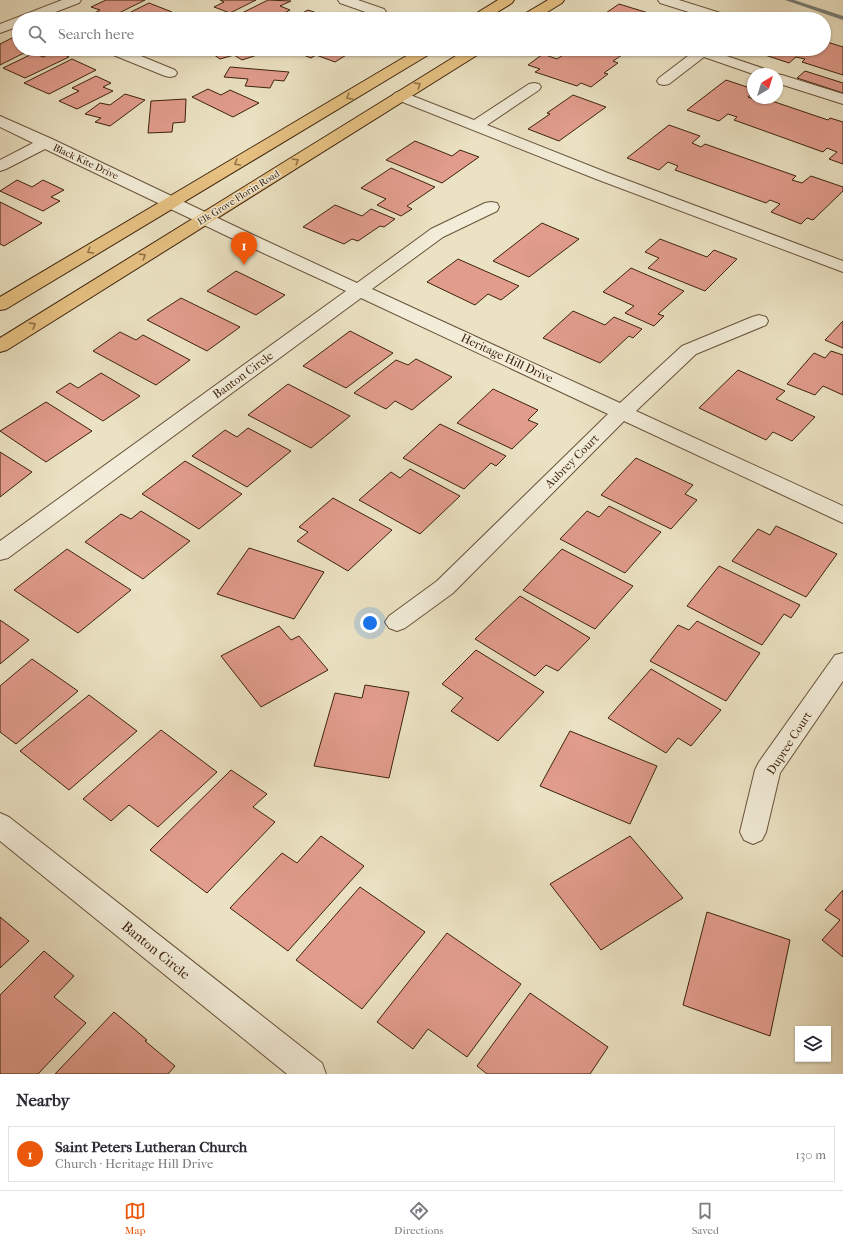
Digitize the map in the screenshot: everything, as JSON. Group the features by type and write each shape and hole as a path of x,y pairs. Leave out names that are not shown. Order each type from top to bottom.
{"main road":[{"path":"488,12 507,0"},
{"path":"537,12 557,0"},
{"path":"0,305 171,202 383,78 417,56"},
{"name":"Elk Grove Florin Road","path":"0,346 466,56"}],"street":[{"path":"45,12 74,0"},
{"path":"345,0 379,12"},
{"path":"665,0 703,12"},
{"path":"0,29 12,25"},
{"path":"128,56 170,73"},
{"path":"664,81 697,56"},
{"path":"717,56 750,68"},
{"path":"783,80 843,100"},
{"path":"477,125 534,87"},
{"path":"400,96 477,125 602,176 842,266"},
{"name":"Black Kite Drive","path":"0,121 171,202"},
{"path":"0,166 46,142"},
{"name":"Heritage Hill Drive","path":"171,202 204,219 843,515"},
{"name":"Banton Circle","path":"0,552 437,233 491,207"},
{"name":"Aubrey Court","path":"397,622 445,587 622,412 689,350 759,321"},
{"name":"Dupree Court","path":"752,832 768,770 843,662"},
{"name":"Banton Circle","path":"0,825 311,1074"}],"building":[{"path":"106,0 145,0 121,12 96,12 100,10 91,7"},
{"path":"220,0 256,0 232,12 227,12 214,7 224,2"},
{"path":"268,0 291,1 280,6 290,10 286,12 244,12"},
{"path":"149,3 172,12 131,12"},
{"path":"619,4 645,12 607,12"},
{"path":"12,38 12,56 18,56 0,65 0,44"},
{"path":"831,43 843,47 843,75 802,62 805,59 796,57 789,63 768,56 831,56"},
{"path":"28,56 69,57 25,78 3,68"},
{"path":"216,56 230,56 220,59"},
{"path":"236,56 254,56 242,60"},
{"path":"319,56 345,56 335,62"},
{"path":"540,56 549,56 557,59 562,56 620,56 613,61 618,63 604,73 608,74 591,87 581,83 577,86 535,72 540,69 528,65"},
{"path":"72,59 96,70 49,94 24,83"},
{"path":"230,67 289,72 284,81 274,80 270,88 245,86 248,79 224,77"},
{"path":"805,71 843,83 843,93 797,78"},
{"path":"96,76 111,83 103,87 113,91 77,109 59,101 79,91 72,88"},
{"path":"726,80 747,87 747,104 781,104 828,120 830,118 843,122 843,164 829,159 837,152 827,148 823,152 734,120 737,117 728,114 719,121 687,110"},
{"path":"208,89 221,95 230,90 259,103 233,117 192,97"},
{"path":"125,94 145,100 110,126 95,122 101,118 85,114 100,103 110,105"},
{"path":"573,95 606,107 559,141 528,129 550,114 547,113"},
{"path":"186,99 185,122 173,123 172,132 148,133 151,101"},
{"path":"669,125 700,136 692,143 701,147 705,144 796,176 792,180 802,183 811,176 843,187 843,191 813,220 807,218 801,224 771,212 780,204 770,200 766,203 675,170 678,166 668,162 659,170 627,158"},
{"path":"415,141 452,156 460,150 479,157 442,183 386,160"},
{"path":"391,168 435,187 407,206 412,209 401,216 377,205 386,199 361,188"},
{"path":"17,180 32,187 43,180 64,190 51,197 60,201 43,211 0,191"},
{"path":"0,202 42,223 4,246 0,244"},
{"path":"335,205 362,216 371,209 395,219 384,227 380,226 358,241 352,239 344,244 303,227"},
{"path":"542,223 579,239 529,277 493,261"},
{"path":"660,239 707,257 714,250 737,259 705,291 648,268 659,258 645,252"},
{"path":"458,259 519,286 501,300 488,294 475,305 427,282"},
{"path":"631,268 684,291 658,314 664,316 654,326 625,313 634,306 603,292"},
{"path":"236,271 285,295 256,315 207,291"},
{"path":"181,298 240,327 207,351 147,320"},
{"path":"573,311 605,325 614,317 642,329 633,338 629,336 600,363 543,338"},
{"path":"843,321 843,348 825,340"},
{"path":"350,331 393,353 346,388 303,366"},
{"path":"120,332 136,340 143,335 190,360 156,385 93,351"},
{"path":"831,351 843,355 843,395 823,386 815,395 787,384 814,353 825,358"},
{"path":"416,359 452,377 412,410 395,401 386,409 354,393 396,360 408,365"},
{"path":"738,370 785,391 776,399 815,417 792,441 773,432 766,440 699,408"},
{"path":"101,373 140,396 103,421 56,392 70,383 78,388"},
{"path":"288,384 350,416 311,448 248,415"},
{"path":"493,389 538,410 528,420 538,424 512,449 457,423"},
{"path":"46,402 92,431 46,462 0,431"},
{"path":"440,424 506,456 496,466 491,463 464,489 403,458"},
{"path":"248,428 291,451 247,487 192,456 225,430 237,437"},
{"path":"0,452 32,472 0,497"},
{"path":"636,458 693,485 685,494 697,500 671,529 601,495"},
{"path":"185,461 242,494 199,529 142,494"},
{"path":"410,469 460,496 420,534 359,500 391,472 400,478"},
{"path":"333,498 392,530 348,571 297,541 308,532 299,527"},
{"path":"609,506 661,532 625,573 560,539 587,511 599,517"},
{"path":"141,511 190,541 143,579 85,542 121,514 131,519"},
{"path":"776,526 837,554 806,597 732,561 758,529 770,535"},
{"path":"249,548 324,572 294,619 217,594"},
{"path":"67,549 131,590 78,633 14,590"},
{"path":"562,549 633,586 595,629 523,590"},
{"path":"719,566 800,605 791,618 784,614 762,645 687,606"},
{"path":"520,596 590,638 558,671 546,665 535,676 475,639"},
{"path":"0,620 29,640 0,664"},
{"path":"697,621 760,653 726,701 650,661 678,625 689,630"},
{"path":"279,626 291,640 299,636 328,670 261,707 221,656"},
{"path":"476,650 544,692 498,741 451,711 463,698 442,684"},
{"path":"32,659 78,691 16,744 0,732 0,686"},
{"path":"651,669 721,710 691,746 678,738 666,753 608,718"},
{"path":"365,685 409,692 389,778 314,766 335,693 362,698"},
{"path":"89,695 137,731 69,790 20,751"},
{"path":"161,730 217,772 158,827 129,805 111,821 83,799"},
{"path":"570,731 657,766 630,824 540,786"},
{"path":"231,770 267,794 253,807 275,822 207,893 150,850"},
{"path":"321,836 364,866 288,951 230,908 282,853 297,863"},
{"path":"630,836 683,898 601,950 550,884"},
{"path":"360,887 425,932 362,1009 296,960"},
{"path":"843,890 843,957 822,940 840,920 825,910"},
{"path":"707,912 790,940 770,1036 683,1005"},
{"path":"0,917 29,941 0,968"},
{"path":"447,933 521,984 467,1057 428,1029 413,1049 377,1022"},
{"path":"44,951 74,976 54,997 86,1023 38,1074 0,1074 0,995"},
{"path":"530,993 608,1047 590,1074 487,1074 477,1066"},
{"path":"114,1012 175,1066 168,1074 55,1074"}],"waterway":[{"path":"788,0 825,12"},
{"path":"831,14 843,18"}],"place":[{"name":"Saint Peters Lutheran Church","path":"244,265"}]}
